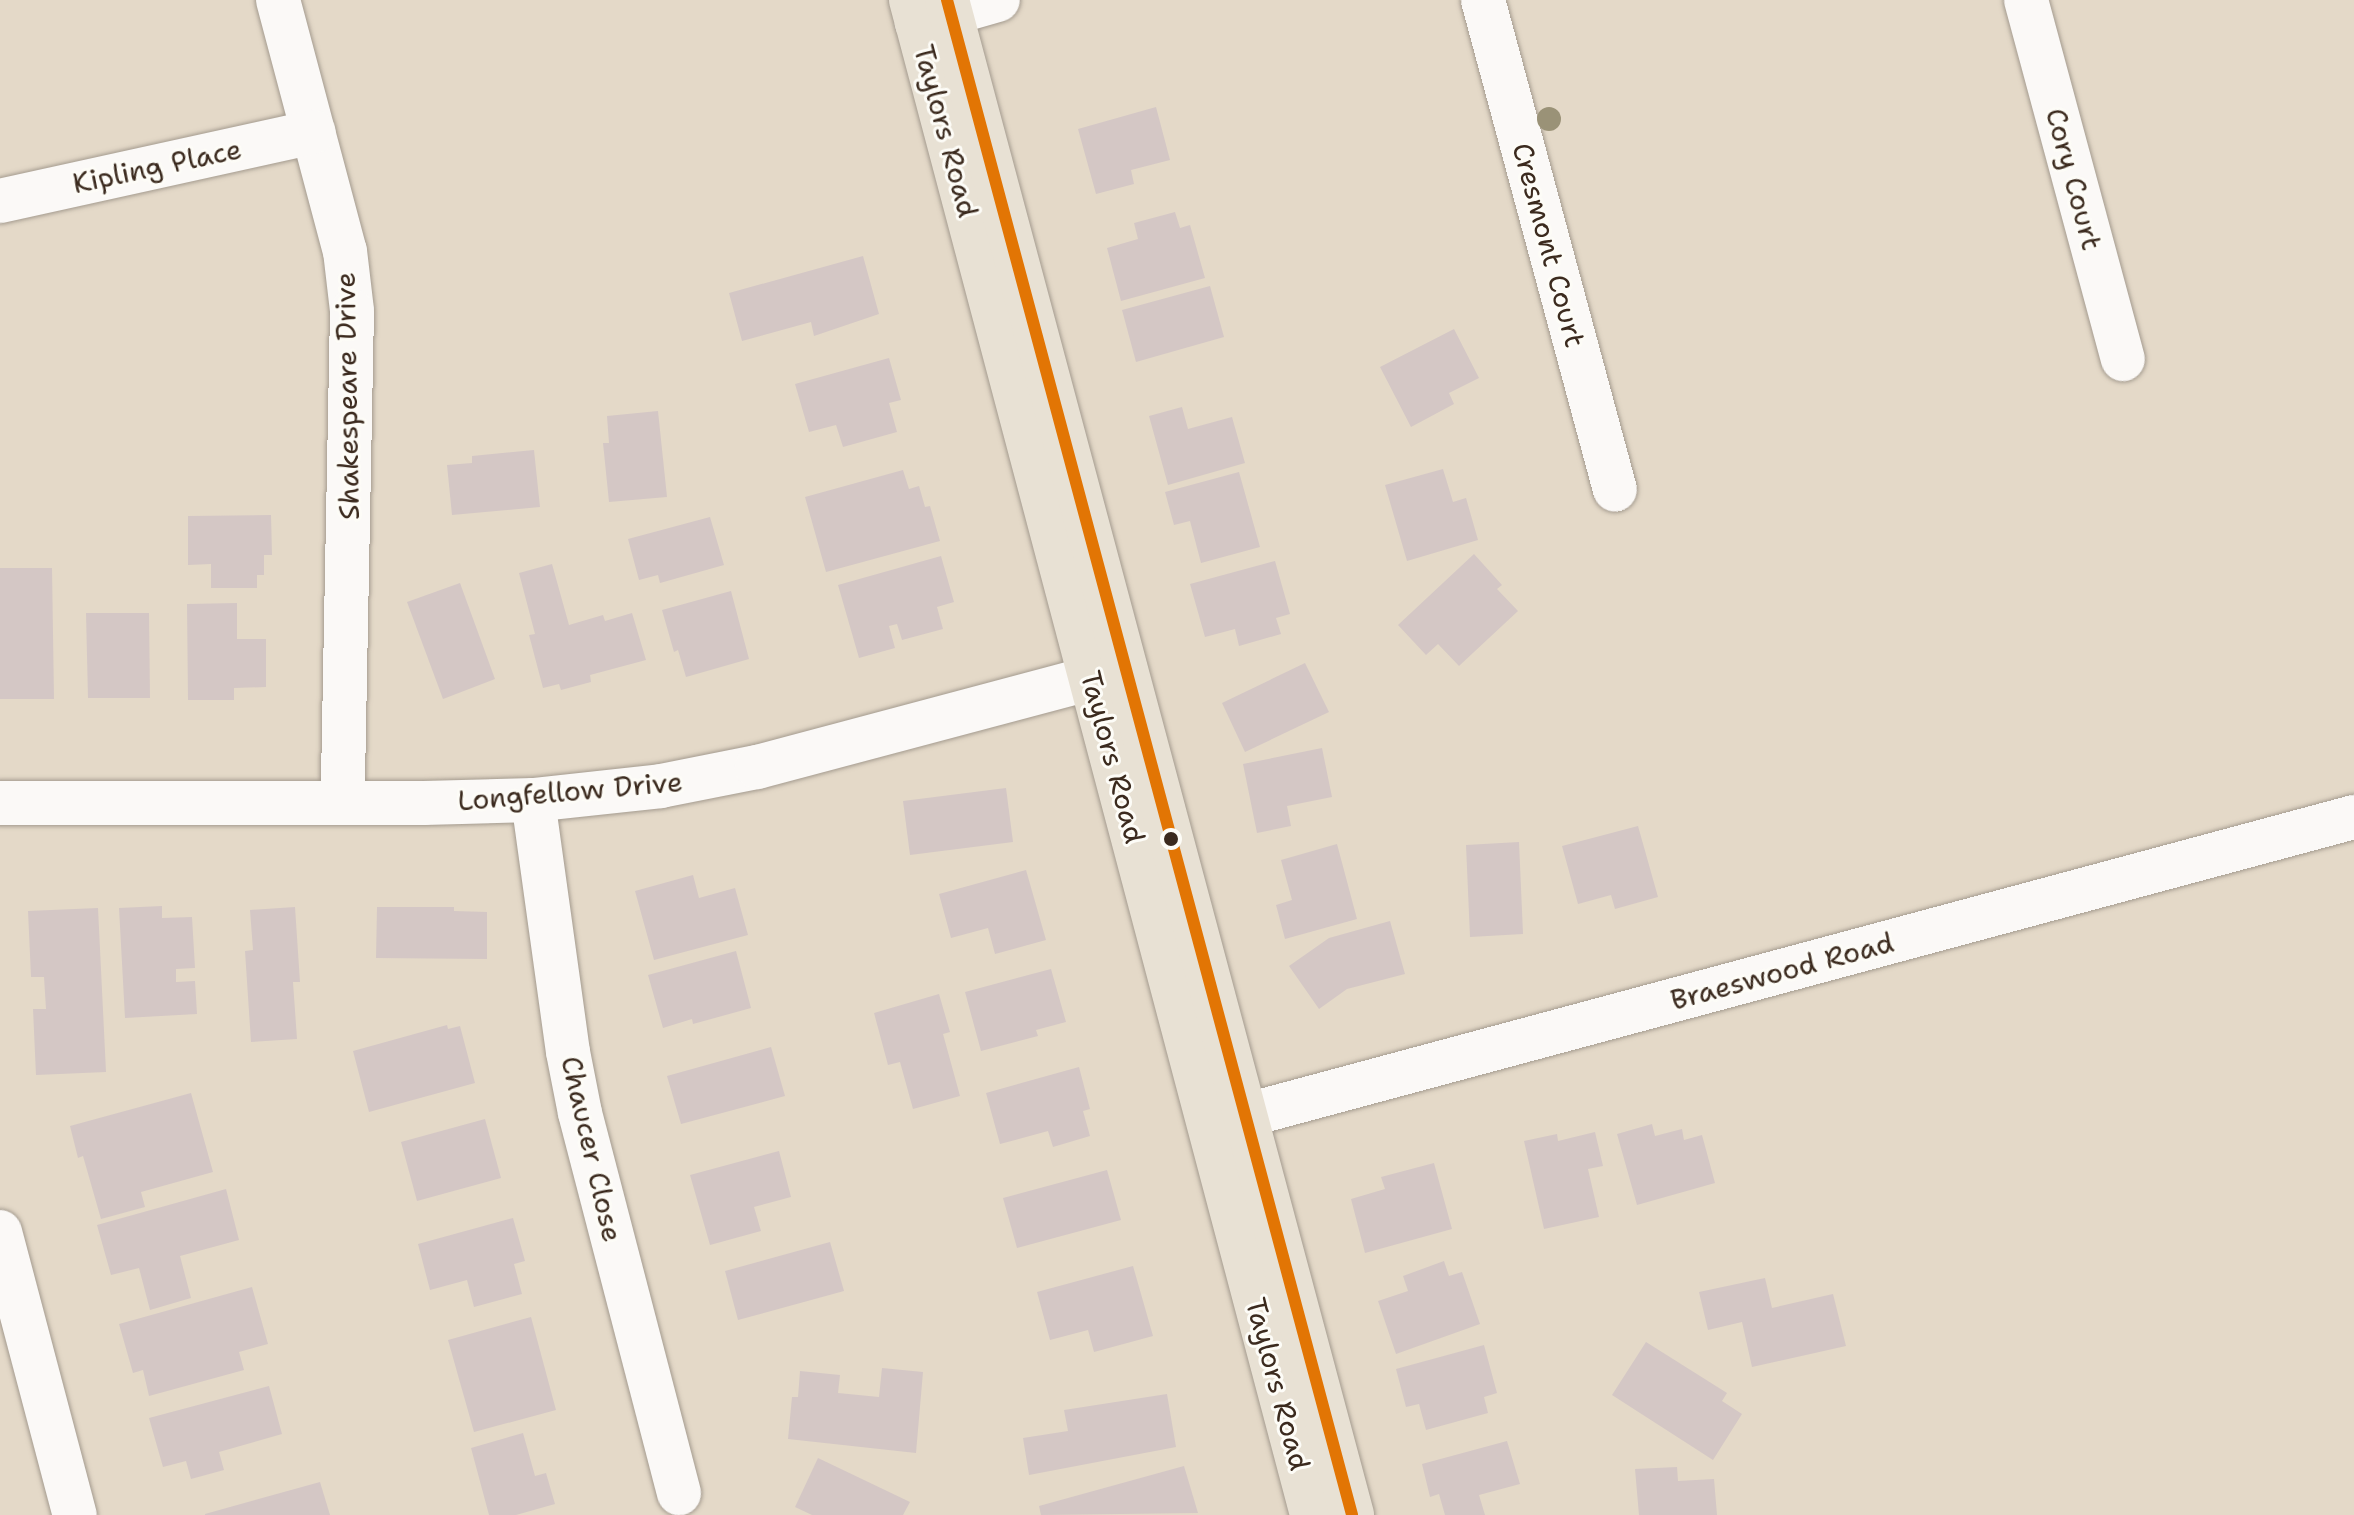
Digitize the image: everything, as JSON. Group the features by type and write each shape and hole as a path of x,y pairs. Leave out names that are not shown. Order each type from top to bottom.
{"main road":[{"name":"Taylors Road","path":"931,9 1228,1120 1352,1515"},
{"name":"Taylors Road","path":"1228,1120 1312,1515"}],"street":[{"name":"Shakespeare Drive","path":"278,0 345,251 352,311 343,802"},
{"path":"931,9 998,0"},
{"name":"Cresmont Court","path":"1483,0 1615,490"},
{"name":"Cory Court","path":"2026,0 2123,359"},
{"name":"Kipling Place","path":"0,201 313,132"},
{"name":"Longfellow Drive","path":"0,803 533,800 661,786 757,767 1109,674"},
{"name":"Chaucer Close","path":"533,800 568,1052 580,1113 679,1493"},
{"name":"Braeswood Road","path":"1228,1120 2354,817"},
{"path":"0,1232 75,1515"}],"building":[{"path":"1156,107 1170,160 1131,170 1134,184 1096,194 1078,129"},
{"path":"1175,212 1180,228 1190,225 1205,278 1121,301 1107,248 1138,239 1134,223"},
{"path":"863,256 879,314 814,336 811,322 742,341 729,293"},
{"path":"1210,286 1224,337 1136,362 1122,310"},
{"path":"1454,329 1479,378 1449,393 1454,404 1411,427 1380,367"},
{"path":"889,358 901,400 889,403 897,432 843,447 836,425 809,432 795,384"},
{"path":"1182,407 1188,429 1232,417 1245,463 1168,485 1149,416"},
{"path":"658,411 667,497 609,502 603,443 609,443 607,416"},
{"path":"534,450 540,507 452,515 447,465 472,463 472,456"},
{"path":"1443,469 1453,502 1466,498 1478,540 1407,561 1385,485"},
{"path":"903,470 909,489 919,486 925,507 930,506 940,541 826,572 805,497"},
{"path":"1239,472 1260,547 1201,563 1190,521 1174,525 1165,492"},
{"path":"271,515 272,555 264,555 264,575 257,575 257,588 211,588 211,564 188,565 188,516"},
{"path":"710,517 724,565 660,583 658,575 639,580 628,539"},
{"path":"1474,554 1502,585 1497,589 1518,611 1459,666 1438,644 1426,655 1398,625"},
{"path":"941,556 954,602 937,607 943,629 902,640 897,624 889,626 895,648 859,658 838,585"},
{"path":"1275,561 1290,614 1276,618 1281,634 1239,646 1235,629 1205,637 1190,584"},
{"path":"552,564 569,625 603,615 605,621 632,613 646,660 590,675 591,682 561,690 559,684 543,688 529,635 535,634 519,573"},
{"path":"0,568 52,568 54,699 0,699"},
{"path":"460,583 495,679 443,699 407,602"},
{"path":"731,591 749,659 686,677 678,650 674,652 662,610"},
{"path":"237,603 237,639 266,639 266,687 234,688 234,700 188,700 187,604"},
{"path":"86,613 149,613 150,698 88,698"},
{"path":"1305,663 1329,712 1245,752 1222,703"},
{"path":"1322,748 1332,797 1287,806 1291,826 1257,833 1243,764"},
{"path":"1006,788 1013,842 910,855 903,801"},
{"path":"1638,826 1658,897 1615,909 1611,895 1578,904 1562,846"},
{"path":"1519,842 1523,934 1470,937 1466,845"},
{"path":"1337,844 1357,919 1285,939 1276,905 1292,900 1281,860"},
{"path":"1026,870 1046,940 995,954 988,928 951,938 939,894"},
{"path":"693,875 699,898 735,888 748,935 654,960 635,891"},
{"path":"162,906 162,918 192,917 195,968 176,969 176,982 195,981 197,1014 125,1018 119,908"},
{"path":"295,907 300,982 293,982 297,1039 251,1042 245,951 253,950 250,910"},
{"path":"377,907 454,907 454,911 487,912 487,959 376,958"},
{"path":"98,908 106,1072 36,1075 33,1009 46,1009 44,977 31,977 28,911"},
{"path":"1390,921 1405,974 1347,989 1319,1009 1289,966 1329,938"},
{"path":"736,951 751,1008 693,1024 692,1019 663,1028 648,975"},
{"path":"1051,969 1066,1022 1036,1030 1038,1036 981,1051 965,992"},
{"path":"939,994 950,1032 943,1034 960,1096 913,1109 900,1062 888,1065 874,1013"},
{"path":"447,1025 448,1029 460,1026 475,1083 369,1112 353,1051"},
{"path":"771,1047 785,1096 681,1124 667,1076"},
{"path":"1079,1067 1090,1109 1083,1111 1090,1136 1053,1147 1048,1131 1000,1144 986,1093"},
{"path":"191,1093 213,1172 141,1192 145,1207 101,1219 83,1156 78,1158 70,1126"},
{"path":"485,1119 501,1178 417,1201 401,1142"},
{"path":"1652,1124 1655,1136 1682,1129 1684,1140 1702,1135 1715,1183 1637,1205 1617,1134"},
{"path":"1595,1132 1603,1166 1588,1169 1599,1217 1544,1229 1524,1141 1557,1134 1558,1141"},
{"path":"779,1151 791,1197 754,1207 761,1231 710,1245 690,1175"},
{"path":"1434,1163 1452,1229 1365,1253 1351,1199 1385,1189 1381,1177"},
{"path":"1107,1170 1121,1220 1017,1248 1003,1198"},
{"path":"226,1189 239,1240 180,1256 191,1298 150,1310 139,1268 111,1275 97,1225"},
{"path":"513,1218 525,1261 514,1264 522,1294 474,1307 467,1280 430,1290 418,1244"},
{"path":"830,1242 844,1291 738,1320 725,1271"},
{"path":"1444,1261 1449,1276 1462,1272 1480,1324 1396,1354 1378,1301 1408,1291 1403,1276"},
{"path":"1133,1266 1153,1336 1094,1352 1088,1330 1050,1340 1037,1292"},
{"path":"1765,1278 1772,1308 1833,1294 1846,1346 1752,1367 1742,1322 1708,1330 1699,1292"},
{"path":"252,1287 268,1344 239,1352 244,1370 149,1396 143,1370 133,1373 119,1324"},
{"path":"531,1317 556,1410 474,1432 448,1340"},
{"path":"1646,1342 1727,1393 1722,1401 1742,1414 1713,1460 1612,1395"},
{"path":"1484,1345 1497,1393 1484,1397 1488,1413 1426,1430 1419,1404 1406,1407 1396,1369"},
{"path":"882,1368 923,1372 916,1453 788,1439 792,1397 798,1397 800,1371 840,1375 838,1393 879,1397"},
{"path":"269,1386 282,1434 219,1452 224,1470 191,1479 186,1461 163,1467 149,1418"},
{"path":"1167,1394 1176,1447 1029,1475 1023,1438 1068,1431 1064,1410"},
{"path":"523,1433 535,1476 546,1473 555,1504 516,1515 489,1515 471,1448"},
{"path":"1507,1441 1520,1484 1479,1495 1485,1515 1445,1515 1439,1494 1430,1497 1422,1464"},
{"path":"818,1458 910,1502 903,1515 812,1515 795,1507"},
{"path":"1184,1466 1198,1513 1041,1515 1039,1506"},
{"path":"1677,1467 1678,1481 1714,1479 1717,1515 1639,1515 1635,1469"},
{"path":"320,1482 330,1515 205,1515 205,1514"}],"transit line":[{"path":"947,0 1352,1515"}]}
